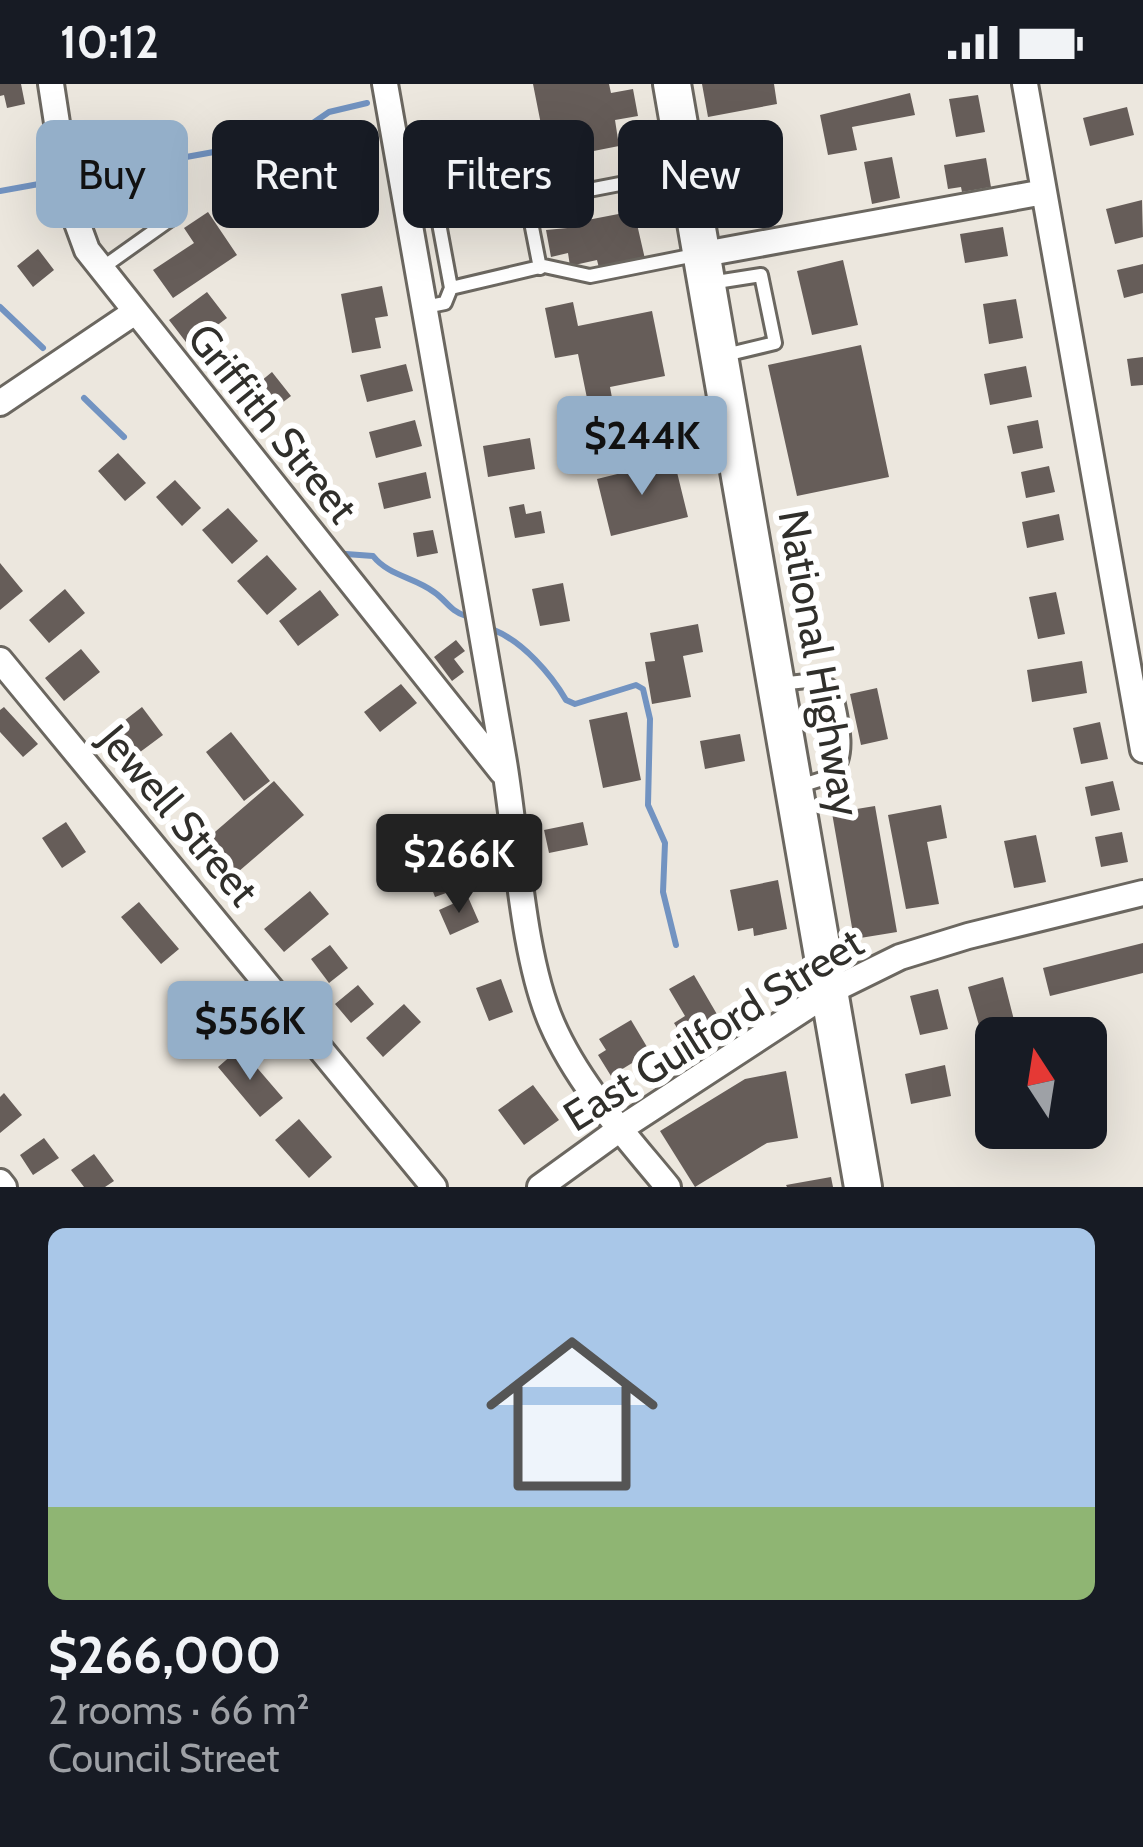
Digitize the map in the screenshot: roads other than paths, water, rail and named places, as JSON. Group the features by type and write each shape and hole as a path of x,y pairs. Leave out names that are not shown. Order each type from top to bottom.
{"main road":[{"name":"National Highway","path":"673,84 680,120"},
{"name":"National Highway","path":"699,228 862,1187"}],"street":[{"name":"Griffith Street","path":"51,84 69,201 87,250 506,777"},
{"path":"385,84 506,777 536,980 552,1026 620,1129 668,1187"},
{"path":"1025,84 1143,750"},
{"path":"706,268 1044,192"},
{"path":"0,403 135,313"},
{"name":"Jewell Street","path":"0,660 434,1187"},
{"name":"East Guilford Street","path":"540,1187 620,1129 831,992 923,950 1143,893"}],"lane":[{"path":"396,144 403,143"},
{"path":"101,269 158,228"},
{"path":"424,307 445,303 451,288 440,228"},
{"path":"532,228 540,268"},
{"path":"451,288 553,266 590,276 706,268 761,275 775,344 721,356"},
{"path":"778,685 807,681 835,690 843,754 839,769 796,786"}],"waterway":[{"path":"188,157 291,138 329,112 367,103"},
{"path":"0,191 36,185"},
{"path":"0,307 43,348"},
{"path":"84,398 124,437"},
{"path":"346,554 373,556 466,616"},
{"path":"494,630 526,651 566,700 575,704 636,685 643,689 650,719 648,805 665,843 663,892 676,945"}]}
